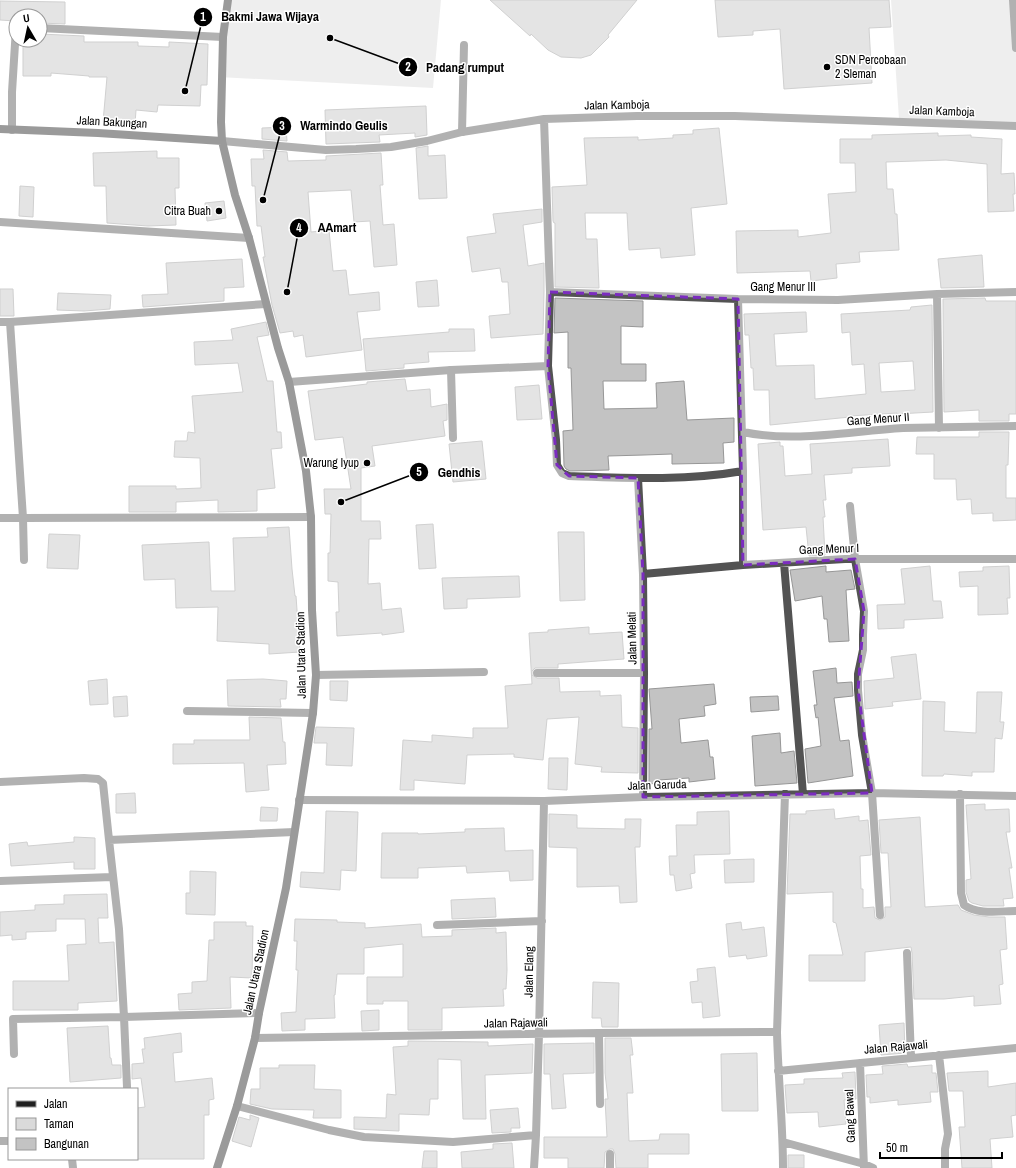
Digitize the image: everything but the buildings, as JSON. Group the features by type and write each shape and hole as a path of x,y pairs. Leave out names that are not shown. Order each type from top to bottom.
{"street":[{"name":"Jalan Utara Stadion","path":"217,1168 237,1106 255,1038 259,1012 286,888 313,713 316,675 312,610 311,517 306,471 289,382 278,348 249,238 235,195 222,141 223,37 228,0"},
{"path":"1013,0 1016,48"},
{"path":"48,28 223,37"},
{"path":"462,132 464,45"},
{"path":"12,130 12,92 15,48"},
{"name":"Jalan Kamboja","path":"222,141 326,150 391,147 427,141 462,132 544,119 630,116 735,116 1016,126"},
{"path":"544,119 550,292 548,366 556,440 556,461 559,470 569,476 638,478 679,478 743,471"},
{"name":"Jalan Bakungan","path":"0,129 98,133 222,141"},
{"path":"0,222 249,238"},
{"name":"Gang Menur III","path":"550,292 738,299 838,300 937,294 1016,292"},
{"path":"937,294 939,428"},
{"path":"738,299 743,471 743,565"},
{"path":"0,322 266,304"},
{"path":"10,322 24,518 24,560"},
{"path":"289,382 450,370 548,366"},
{"path":"450,370 453,438"},
{"name":"Gang Menur II","path":"742,432 760,436 814,436 904,428 1016,426"},
{"name":"Jalan Melati","path":"638,478 643,574 644,673 642,797"},
{"path":"850,506 855,559 864,611 862,635 863,650 858,674 858,690 862,735 872,793 880,916"},
{"path":"0,518 311,517"},
{"name":"Gang Menur I","path":"643,574 743,565 855,559 1016,558"},
{"path":"784,563 803,794"},
{"path":"316,675 484,672"},
{"path":"537,673 644,673"},
{"path":"187,711 313,713"},
{"path":"0,782 84,778 98,780 103,783 112,877 119,929 127,1087"},
{"name":"Jalan Garuda","path":"299,800 544,801 642,797 872,793 1016,796"},
{"path":"783,1168 777,1032 785,794"},
{"path":"960,794 961,893 964,905 976,911 1016,911"},
{"name":"Jalan Elang","path":"534,1168 539,1034 544,801"},
{"path":"108,840 294,832"},
{"path":"0,881 112,877"},
{"path":"437,925 542,921"},
{"path":"907,953 911,1058"},
{"path":"14,1054 13,1019 259,1012"},
{"name":"Jalan Rajawali","path":"255,1038 777,1032"},
{"path":"599,1033 600,1104"},
{"name":"Jalan Rajawali","path":"778,1071 1016,1048"},
{"path":"939,1055 948,1134 945,1149 945,1168"},
{"name":"Gang Bawal","path":"860,1063 864,1166"},
{"path":"237,1106 329,1130 364,1137 453,1142 536,1135"},
{"path":"783,1142 873,1168"},
{"path":"610,1154 610,1168"}],"highlighted area":[{"path":"550,292 738,299 743,565 855,559 864,611 858,690 872,793 643,797 643,574 638,478 569,476 557,465 548,366"}],"green space":[{"path":"225,0 441,0 433,88 218,77"},
{"path":"891,0 1016,0 1016,125 899,119"}],"place":[{"name":"Padang rumput","path":"330,38"},
{"name":"SDN Percobaan 2 Sleman","path":"827,67"},
{"name":"Bakmi Jawa Wijaya","path":"185,91"},
{"name":"Warmindo Geulis","path":"263,200"},
{"name":"Citra Buah","path":"219,211"},
{"name":"AAmart","path":"287,292"},
{"name":"Warung Iyup","path":"367,463"},
{"name":"Gendhis","path":"341,502"}]}
